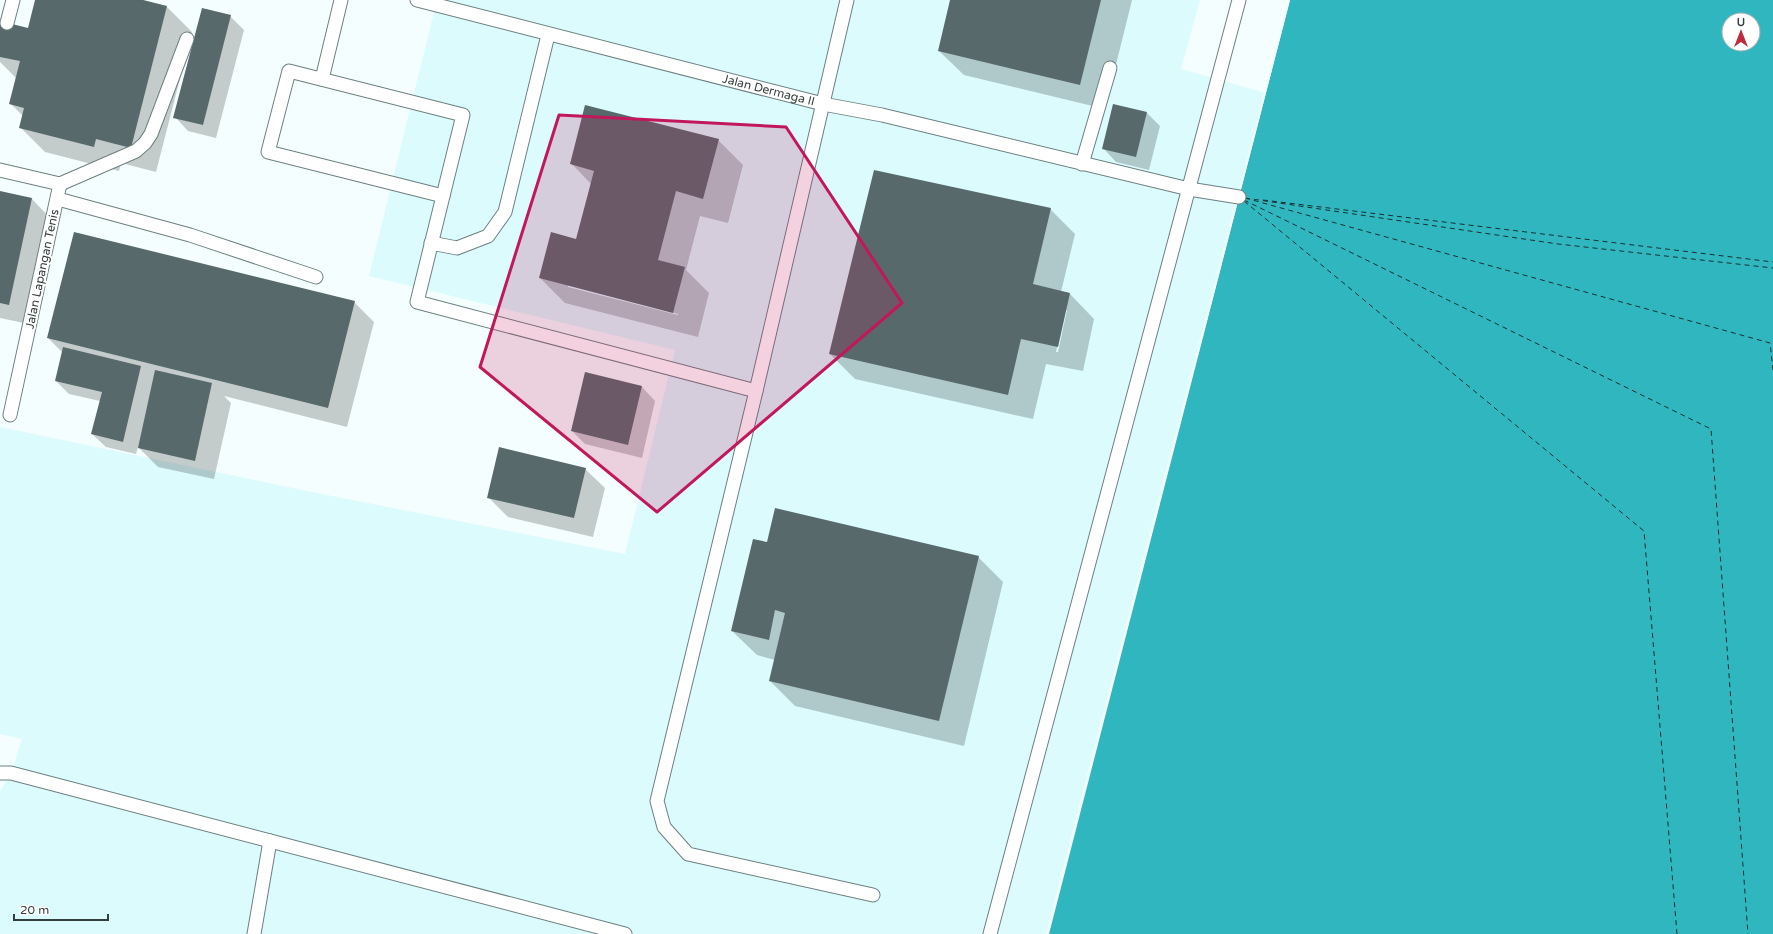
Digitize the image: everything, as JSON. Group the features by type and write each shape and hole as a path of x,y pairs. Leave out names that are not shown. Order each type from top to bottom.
{"lane":[{"path":"7,23 13,0"},
{"path":"322,79 341,0"},
{"name":"Jalan Dermaga II","path":"417,0 459,5 548,35 823,104 882,115 1189,189 1238,197"},
{"path":"847,0 756,391 657,801 664,827 688,854 873,895"},
{"path":"990,934 1239,0"},
{"path":"431,243 457,248 488,236 505,212 548,35"},
{"path":"0,170 60,184 136,151 145,143 151,134 187,39"},
{"path":"1082,164 1110,68"},
{"path":"443,196 268,152 289,71 463,115 417,302 756,391"},
{"name":"Jalan Lapangan Tenis","path":"10,415 58,199 60,184"},
{"path":"58,199 190,235 316,277"},
{"path":"5,773 625,934"},
{"path":"254,934 270,841"}],"highlighted area":[{"path":"559,115 786,127 902,303 657,512 480,367"}],"shaded area":[{"path":"437,0 1200,0 1181,69 1266,93 1048,934 0,934 0,791 11,773 22,739 0,734 0,427 307,491 625,554 675,350 369,276"}],"water":[{"path":"1290,0 1773,0 1773,934 1048,934"}],"pier":[{"path":"1288,0 1290,0 1049,934 1046,934"}],"building":[{"path":"35,0 143,0 167,6 131,148 96,139 94,147 19,128 24,108 9,104 20,61 0,57 0,21 28,28"},
{"path":"950,0 1101,0 1080,85 938,51"},
{"path":"202,8 231,15 203,125 173,118"},
{"path":"1113,104 1147,112 1136,157 1102,149"},
{"path":"585,105 719,139 703,199 676,191 658,260 685,267 673,313 539,278 551,232 576,239 594,171 570,164"},
{"path":"874,170 1051,208 1033,284 1070,293 1058,347 1021,339 1008,395 829,354"},
{"path":"0,191 32,198 9,305 0,303"},
{"path":"74,232 355,301 328,408 47,338"},
{"path":"63,347 141,366 123,442 91,434 102,392 55,381"},
{"path":"155,370 212,383 195,461 138,448"},
{"path":"585,372 642,386 628,445 571,431"},
{"path":"499,447 586,468 574,518 487,498"},
{"path":"775,508 979,556 939,721 769,681 785,613 775,610 769,640 731,631 753,539 767,542"}],"ferry route":[{"path":"1245,198 1770,343 1773,370"},
{"path":"1245,198 1558,244 1773,268"},
{"path":"1244,200 1711,429 1748,934"},
{"path":"1263,200 1773,262"},
{"path":"1244,201 1644,531 1677,934"}]}
